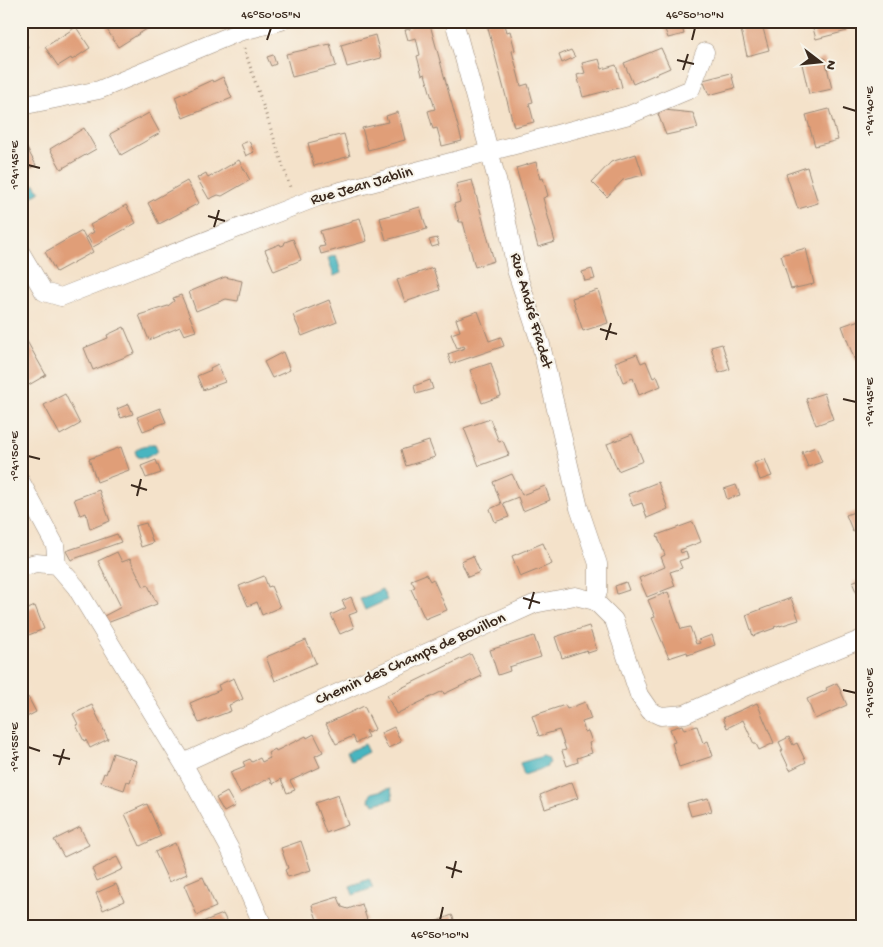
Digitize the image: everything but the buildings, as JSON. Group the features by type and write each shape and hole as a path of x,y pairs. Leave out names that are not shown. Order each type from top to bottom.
{"street":[{"path":"21,106 99,90 239,32 281,21"},
{"name":"Rue André Fradet","path":"454,21 482,129 490,152 516,270 541,345 579,508 598,564 598,592 595,602"},
{"name":"Rue Jean Jablin","path":"21,253 44,292 61,297 318,197 629,115 691,89 705,52"},
{"path":"21,482 55,545 58,565 76,587 183,762 231,851 263,926"},
{"path":"21,567 36,563 58,565"},
{"name":"Chemin des Champs de Bouillon","path":"183,762 534,604 575,596 595,602"},
{"path":"595,602 614,620 639,695 650,710 661,716 685,714 742,688 862,639"}],"path":[{"path":"239,32 296,206"}],"water":[{"path":"35,184 40,192 24,201 21,192"},
{"path":"336,255 341,273 334,276 328,258"},
{"path":"155,444 158,451 146,458 137,457 135,451 140,447"},
{"path":"382,589 387,600 365,610 360,599"},
{"path":"364,744 368,752 351,761 347,752"},
{"path":"543,756 548,758 550,763 547,767 524,775 520,763"},
{"path":"391,788 393,799 374,804 369,801 371,793"},
{"path":"369,879 373,888 353,895 350,886"}]}
